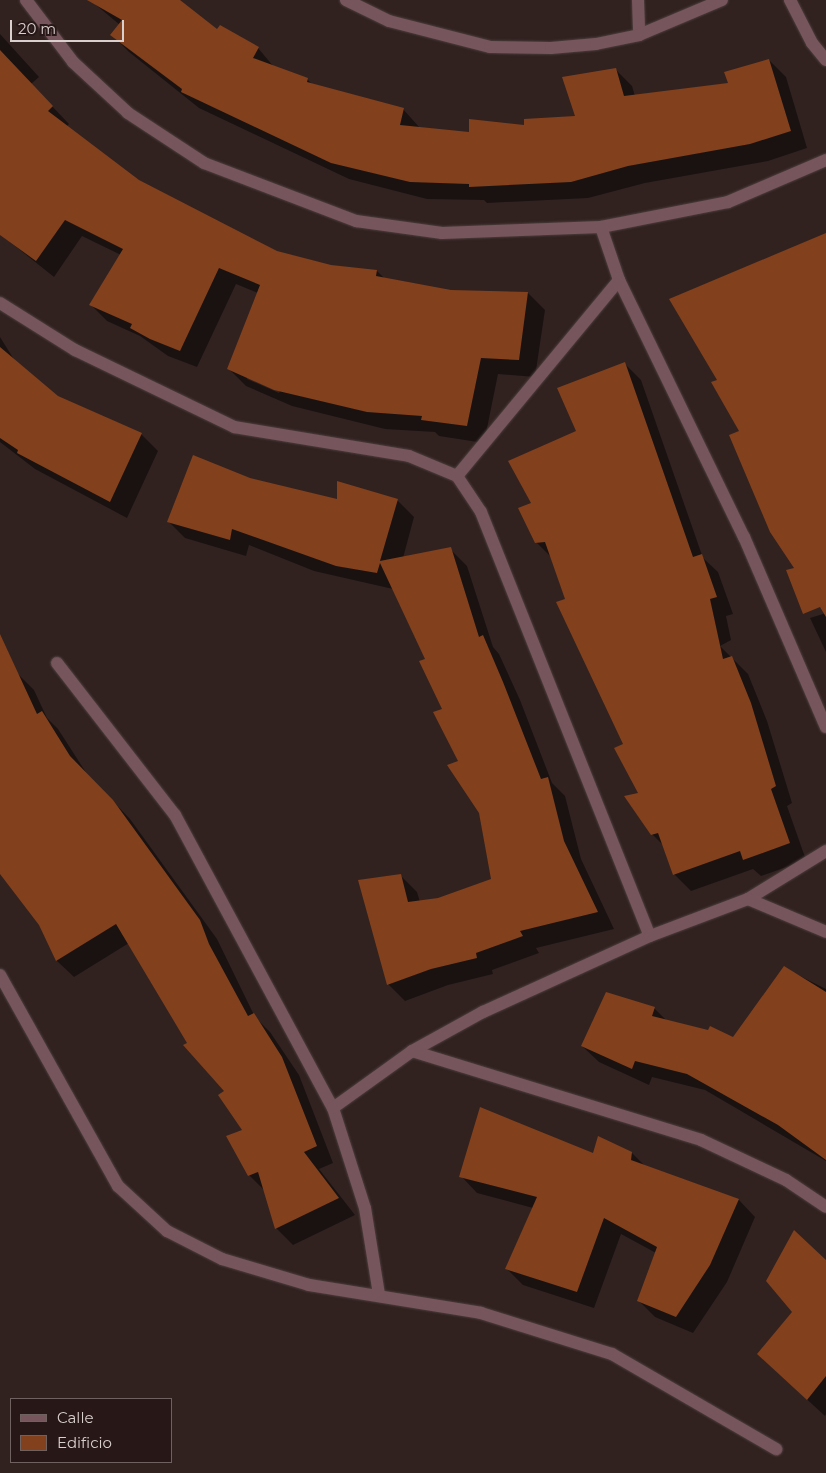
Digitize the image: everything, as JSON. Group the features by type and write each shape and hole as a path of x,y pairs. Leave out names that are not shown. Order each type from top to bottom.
{"street":[{"path":"26,0 73,62 128,113 204,163 356,221 442,233 601,227 728,202 826,160"},
{"path":"346,0 389,21 490,47 551,48 596,44 639,34 722,0"},
{"path":"638,0 639,34"},
{"path":"790,0 812,43 826,60"},
{"path":"601,227 620,280 744,536 826,728"},
{"path":"457,476 620,280"},
{"path":"0,303 75,350 234,427 409,456 457,476 480,512 650,936"},
{"path":"57,663 175,816 333,1108 364,1208 379,1294"},
{"path":"333,1108 412,1051 484,1012 650,936 748,899 826,850"},
{"path":"748,899 826,932"},
{"path":"0,975 118,1186 167,1232 232,1262 309,1285 379,1294 481,1313 612,1354 776,1448"},
{"path":"412,1051 701,1140 786,1180 826,1207"}],"building":[{"path":"87,0 180,0 217,29 220,25 259,47 253,58 308,78 307,82 404,108 400,125 469,132 469,119 524,125 524,119 575,116 562,77 616,68 624,96 728,83 724,72 769,59 791,131 750,144 628,166 571,182 469,187 469,184 410,182 331,163 181,92 182,89 110,35 122,20"},
{"path":"0,50 53,106 48,111 139,180 277,251 331,265 377,270 376,276 451,290 528,292 519,360 481,358 467,426 421,420 422,416 367,412 274,390 227,369 260,285 219,268 180,351 150,339 130,328 132,324 89,305 123,249 65,220 36,261 0,235"},
{"path":"826,233 826,617 820,607 803,614 786,570 794,568 770,532 729,435 739,431 711,382 717,380 669,299"},
{"path":"0,347 58,396 142,433 110,502 17,453 18,450 0,438"},
{"path":"625,362 693,557 702,554 717,597 710,599 723,659 732,656 751,703 776,786 771,789 790,843 743,860 740,851 673,875 658,833 651,835 624,796 638,793 614,748 623,744 556,602 565,599 545,542 535,543 518,508 531,503 508,461 576,431 557,388"},
{"path":"193,455 250,478 337,499 337,481 398,499 380,561 451,547 479,637 483,635 541,779 548,777 564,841 598,912 520,931 523,936 476,953 477,958 431,969 387,985 358,880 401,874 408,902 438,898 491,879 479,813 447,765 458,761 433,712 442,709 419,661 425,659 380,563 377,573 336,566 232,529 230,540 167,522"},
{"path":"0,634 37,714 42,711 70,756 113,800 200,920 209,944 248,1016 254,1013 282,1057 317,1146 304,1152 339,1198 275,1229 258,1172 248,1176 226,1136 242,1130 218,1095 224,1091 183,1045 187,1043 116,924 56,961 39,925 0,874"},
{"path":"784,966 826,992 826,1160 778,1125 687,1074 635,1061 632,1069 581,1046 606,992 655,1007 652,1016 708,1030 710,1026 733,1037"},
{"path":"480,1107 593,1153 598,1136 632,1152 631,1160 739,1199 710,1265 676,1317 637,1301 657,1247 604,1218 577,1292 505,1269 537,1197 459,1177"},
{"path":"794,1230 826,1260 826,1376 807,1400 757,1354 792,1312 766,1281"}]}
